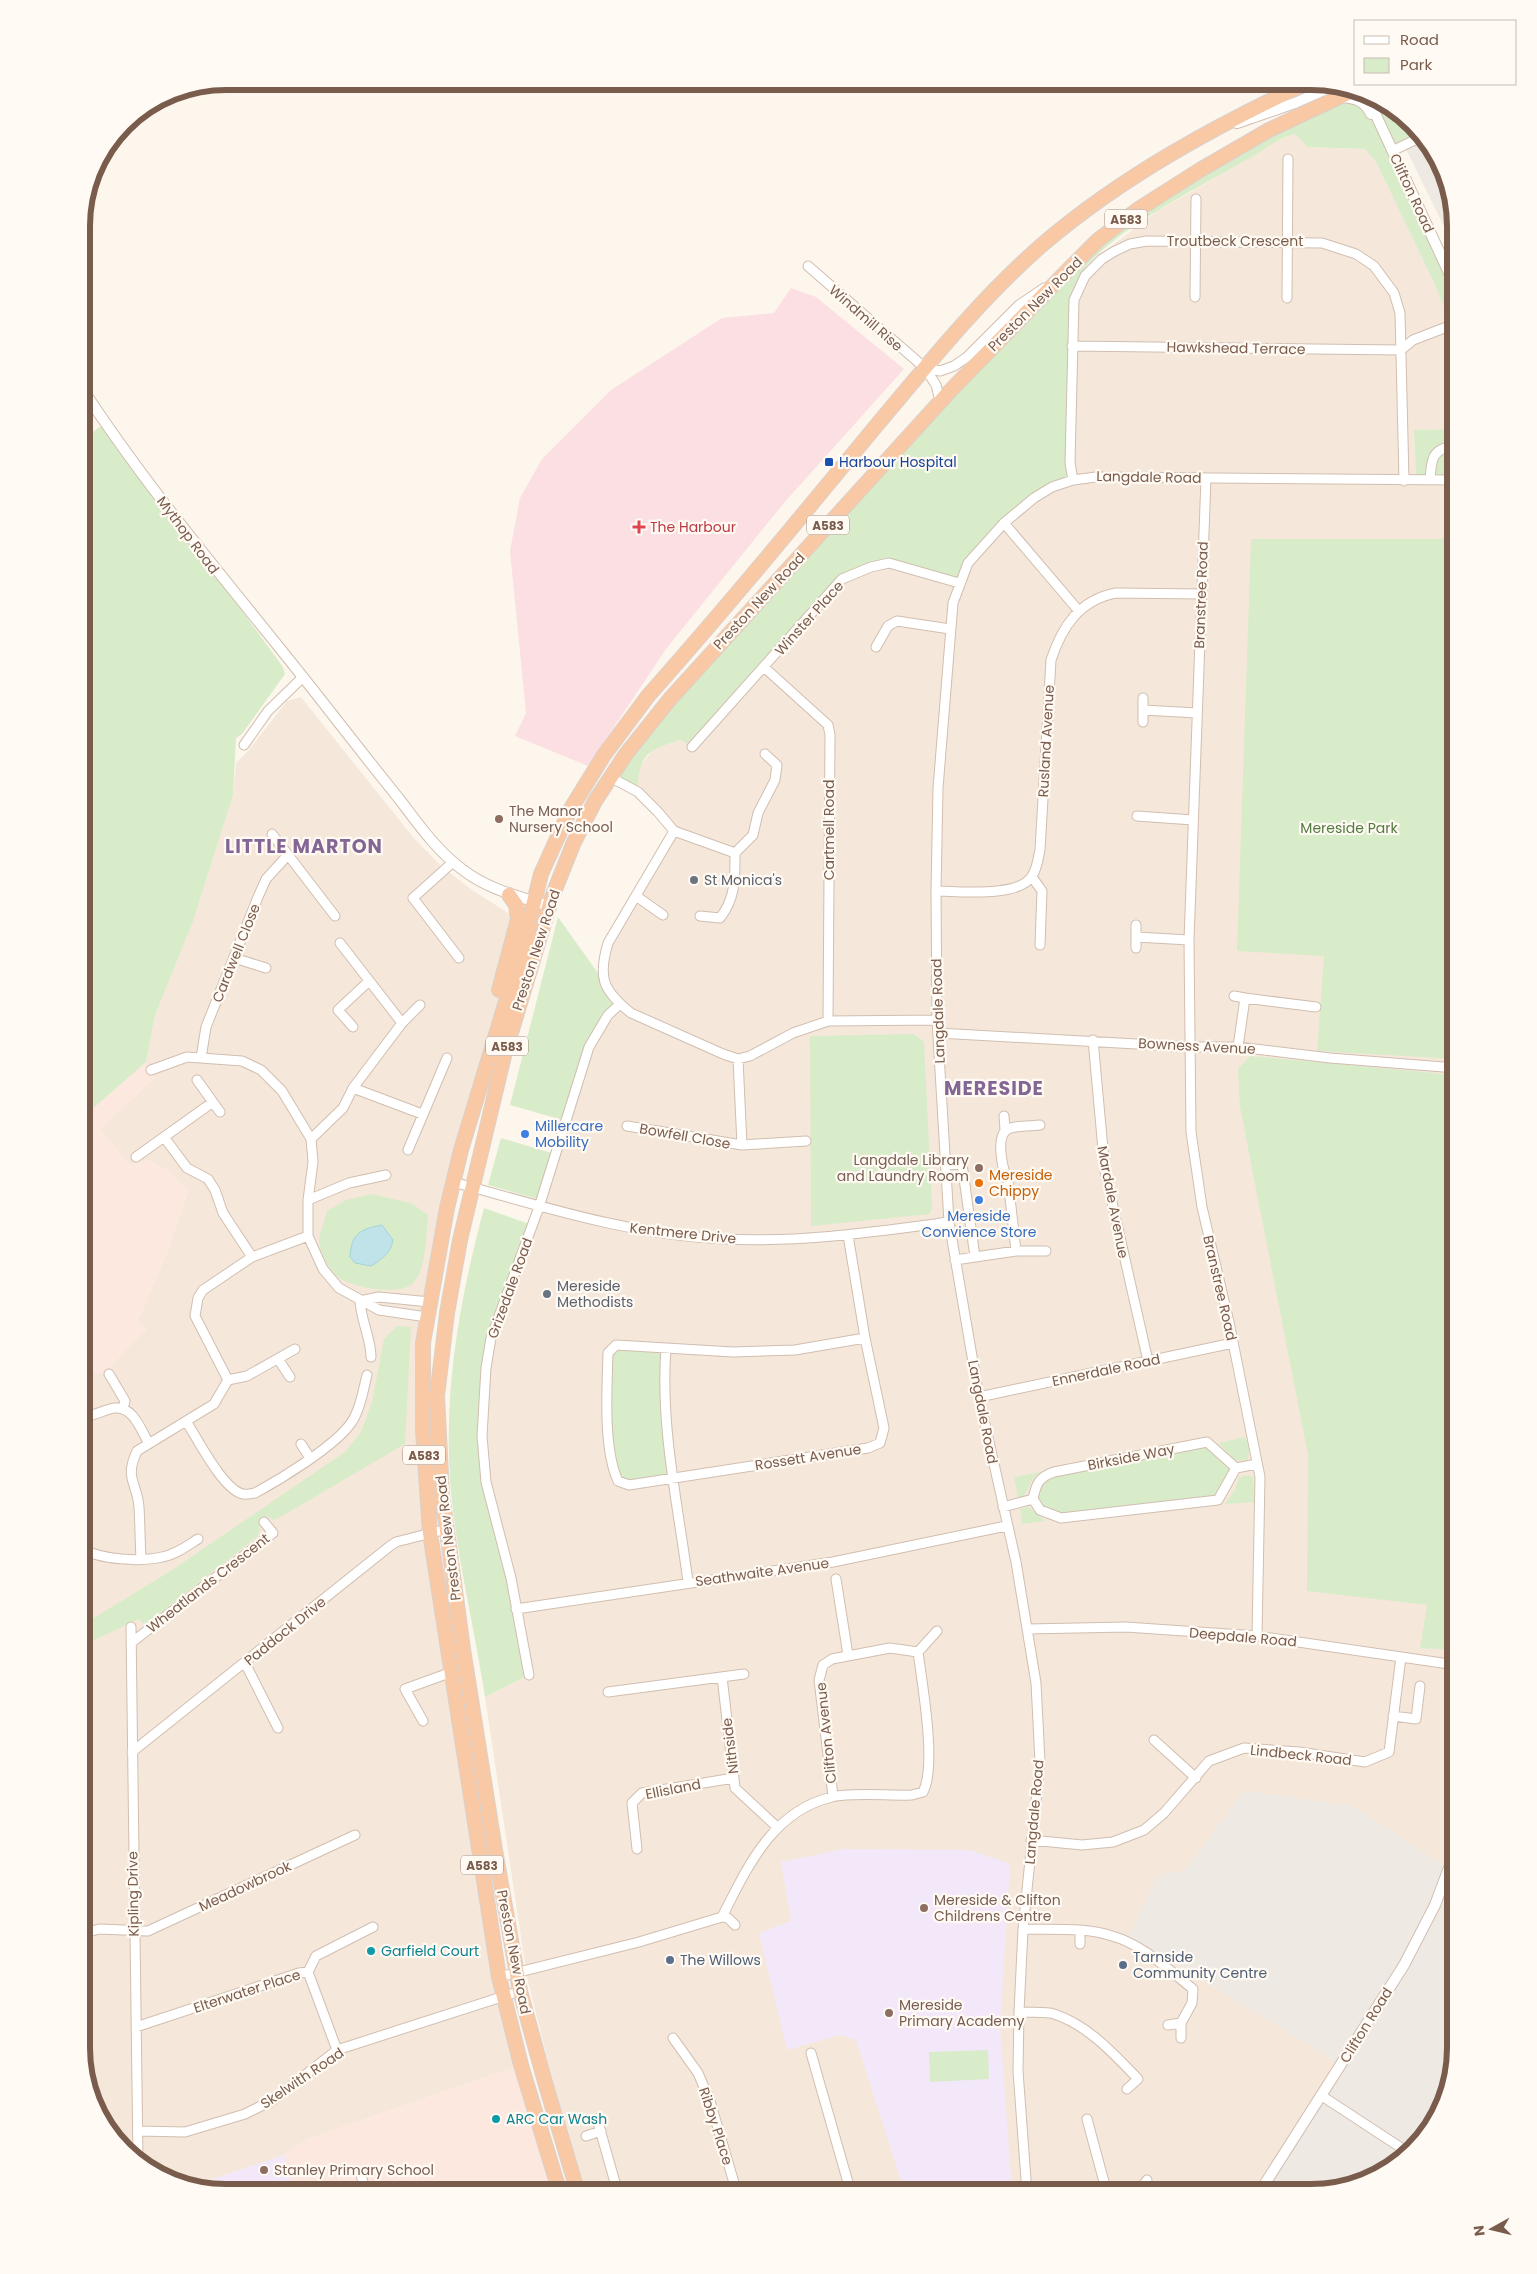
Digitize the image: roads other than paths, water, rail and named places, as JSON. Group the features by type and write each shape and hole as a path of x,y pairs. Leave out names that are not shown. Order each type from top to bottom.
{"highway":[{"name":"Preston New Road","path":"558,2184 522,2065 499,1977 430,1532 426,1497 422,1400 423,1343 431,1310 453,1182 501,1013 524,942 532,901 541,874 570,810 604,755 648,696 698,640 925,368 980,306 1043,244 1120,186 1168,155 1292,90"},
{"name":"Preston New Road","path":"576,2184 544,2082 520,1991 495,1850 462,1640 441,1484 438,1396 444,1330 472,1187 504,1056 549,906 584,821 610,777 643,732 682,685 940,402 1064,274 1098,240 1137,210 1200,170 1269,130 1339,93"},
{"name":"A583","path":"501,1013 498,995 518,919 516,905 509,894"},
{"path":"444,1330 431,1310 450,1295"}],"street":[{"name":"A583","path":"1210,132 1295,104 1337,93"},
{"path":"1350,96 1368,108 1383,140 1391,149 1416,139"},
{"name":"Clifton Road","path":"1376,107 1391,149 1447,269"},
{"path":"1287,298 1288,159"},
{"path":"1196,199 1196,298"},
{"name":"Troutbeck Crescent","path":"1073,480 1070,463 1074,300 1078,288 1092,268 1116,250 1130,244 1147,241 1309,241 1337,246 1356,254 1374,266 1394,293 1400,312 1404,481"},
{"name":"Windmill Rise","path":"808,266 925,368 936,385 940,402"},
{"path":"925,368 940,371 954,366 966,357 1019,305 1064,274"},
{"path":"1401,350 1413,340 1447,327"},
{"name":"Hawkshead Terrace","path":"1072,346 1401,350"},
{"name":"Mythop Road","path":"90,400 198,550 302,677 428,838 453,862 480,882 509,894 549,906"},
{"path":"1430,480 1432,460 1435,453 1442,448 1447,448"},
{"name":"Langdale Road","path":"1026,2184 1018,2071 1019,2012 1023,1928 1040,1762 1036,1683 1028,1629 979,1397 949,1222 937,1020 936,891 938,788 950,629 958,584 968,563 1004,523 1034,498 1052,487 1073,480 1096,477 1447,480"},
{"name":"Branstree Road","path":"1206,478 1189,940 1191,1132 1202,1207 1233,1343 1260,1477 1257,1636"},
{"path":"1004,523 1078,610"},
{"name":"Winster Place","path":"692,747 765,668 842,580 871,567 889,563 958,584"},
{"name":"Rusland Avenue","path":"1032,877 1040,850 1051,660 1058,639 1078,610 1105,595 1116,593 1201,594"},
{"path":"876,647 888,626 897,621 950,629"},
{"name":"Cartmell Road","path":"765,668 828,725 830,735 828,1021"},
{"path":"244,745 268,712 302,677"},
{"path":"1143,722 1144,698"},
{"path":"1143,710 1197,713"},
{"path":"700,916 720,918 729,908 735,886 735,853 754,835 758,813 775,780 777,766 765,754"},
{"path":"610,777 638,792 674,831 735,853"},
{"path":"1137,816 1194,820"},
{"path":"674,831 608,943 602,965 604,983 620,1004 631,1013 738,1059 750,1056 793,1033 828,1021 937,1020"},
{"path":"272,834 287,856 335,916"},
{"name":"Cardwell Close","path":"201,1058 206,1027 266,879 287,856"},
{"path":"453,862 413,898 459,958"},
{"path":"936,891 997,891 1018,886 1032,877 1042,891 1040,945"},
{"path":"636,896 663,915"},
{"path":"1136,924 1136,948"},
{"path":"1136,937 1189,940"},
{"path":"340,943 402,1023"},
{"path":"234,958 266,968"},
{"path":"353,1027 338,1010 369,981"},
{"path":"1234,996 1316,1007"},
{"path":"1238,1047 1245,998"},
{"name":"Grizedale Road","path":"529,1675 511,1578 486,1482 482,1436 483,1398 491,1338 539,1207 589,1047 608,1015 620,1004"},
{"path":"311,1139 343,1108 353,1088 402,1023 420,1005"},
{"name":"Bowness Avenue","path":"938,1033 1238,1047 1330,1058 1447,1067"},
{"name":"Mardale Avenue","path":"1094,1040 1105,1171 1148,1361"},
{"path":"151,1070 187,1057 242,1061 261,1070 282,1091 311,1139 313,1162 308,1200 308,1236 314,1253 331,1279 339,1288 379,1310 431,1310"},
{"path":"408,1150 447,1058"},
{"name":"Bowfell Close","path":"738,1059 742,1146"},
{"path":"197,1080 220,1112"},
{"path":"353,1088 422,1114"},
{"path":"136,1157 213,1102"},
{"path":"1004,1116 1005,1130 1000,1138 1003,1171 1008,1180 1016,1251"},
{"path":"1005,1130 1040,1125"},
{"name":"Bowfell Close","path":"627,1126 742,1146 806,1141"},
{"path":"164,1137 187,1168 208,1179 215,1190 223,1213 252,1257"},
{"path":"946,1165 962,1164 975,1257"},
{"path":"308,1200 348,1183 386,1176"},
{"name":"Kentmere Drive","path":"453,1182 539,1207 630,1228 722,1239 806,1239 949,1222"},
{"name":"Rossett Avenue","path":"674,1478 868,1448 880,1443 884,1428 865,1338 848,1235"},
{"path":"228,1380 199,1324 196,1308 203,1290 252,1257 308,1236"},
{"path":"955,1260 1016,1251 1046,1251"},
{"path":"360,1301 379,1297 431,1310"},
{"path":"360,1301 361,1314 371,1346 371,1357"},
{"path":"674,1478 629,1485 618,1481 612,1470 607,1414 608,1353 616,1345 733,1352 795,1350 865,1338"},
{"name":"Ennerdale Road","path":"979,1397 1233,1343"},
{"path":"666,1348 664,1382 665,1420 688,1582"},
{"path":"141,1558 139,1504 131,1473 137,1450 214,1404 228,1380 247,1376 295,1349"},
{"path":"278,1359 290,1377"},
{"path":"109,1374 125,1401 123,1408"},
{"path":"186,1421 223,1478 233,1489 244,1494 255,1493 336,1439 352,1421 367,1376"},
{"path":"90,1416 100,1414 114,1408 123,1408 131,1413 148,1442"},
{"name":"Birkside Way","path":"1033,1499 1035,1486 1042,1476 1054,1472 1207,1442 1236,1468"},
{"path":"301,1444 310,1458"},
{"path":"1003,1507 1033,1499 1040,1510 1061,1518 1218,1500 1236,1468 1257,1464"},
{"name":"Wheatlands Crescent","path":"131,1643 273,1533 264,1522"},
{"name":"Seathwaite Avenue","path":"516,1608 833,1562 1006,1526"},
{"name":"Paddock Drive","path":"132,1752 390,1546 430,1532 447,1529"},
{"path":"90,1552 105,1558 163,1557 198,1539"},
{"path":"836,1579 848,1656 890,1648 918,1652"},
{"name":"Kipling Drive","path":"131,1627 138,2152"},
{"name":"Deepdale Road","path":"1028,1629 1126,1627 1257,1636 1447,1664"},
{"path":"833,1796 912,1795 923,1792 927,1783 928,1754 918,1652 937,1631"},
{"name":"Clifton Avenue","path":"722,1917 748,1865 777,1828 807,1806 833,1796 819,1680 823,1666 832,1659 848,1656"},
{"name":"Lindbeck Road","path":"1031,1840 1082,1845 1121,1839 1144,1830 1164,1813 1210,1760 1244,1748 1299,1752 1365,1762 1388,1752 1401,1657"},
{"path":"245,1663 278,1728"},
{"path":"423,1721 405,1689 452,1672"},
{"path":"608,1692 744,1674"},
{"name":"Nithside","path":"722,1677 735,1788 777,1828"},
{"path":"1393,1716 1416,1719 1420,1686"},
{"path":"1154,1740 1196,1778"},
{"name":"Ellisland","path":"637,1849 632,1803 642,1793 734,1778"},
{"name":"Meadowbrook","path":"90,1932 99,1929 148,1932 355,1835"},
{"name":"Clifton Road","path":"1266,2184 1415,1945 1435,1905 1447,1874"},
{"path":"499,1977 639,1942 722,1917 728,1918 735,1925"},
{"name":"Elterwater Place","path":"136,2027 299,1973 308,1972 316,1956 373,1927"},
{"path":"1023,1928 1090,1932 1112,1936 1135,1946 1193,1989 1192,2003 1181,2023 1181,2038"},
{"path":"1080,1932 1080,1944"},
{"path":"308,1972 336,2050"},
{"name":"Skelwith Road","path":"138,2131 185,2132 246,2114 273,2100 336,2050 520,1991"},
{"path":"1019,2012 1053,2014 1080,2027 1108,2048 1138,2079 1127,2088"},
{"path":"1168,2025 1181,2023"},
{"name":"Ribby Place","path":"673,2038 698,2073 710,2102 734,2184"},
{"path":"811,2053 847,2184"},
{"path":"1322,2096 1402,2148"},
{"path":"597,2119 616,2184"},
{"path":"1087,2120 1105,2184"},
{"path":"586,2136 601,2131"},
{"path":"360,2172 364,2184"},
{"path":"1144,2184 1147,2180"}],"water":[{"path":"382,1225 393,1240 388,1252 371,1266 355,1263 350,1257 352,1243 355,1238 368,1228"}],"place":[{"name":"Harbour Hospital","path":"829,462"},
{"name":"The Harbour","path":"639,527"},
{"name":"The Manor Nursery School","path":"499,819"},
{"name":"St Monica's","path":"694,880"},
{"name":"Millercare Mobility","path":"525,1134"},
{"name":"Langdale Library and Laundry Room","path":"979,1168"},
{"name":"Mereside Chippy","path":"979,1183"},
{"name":"Mereside Convience Store","path":"979,1200"},
{"name":"Mereside Methodists","path":"547,1294"},
{"name":"Mereside & Clifton Childrens Centre","path":"924,1908"},
{"name":"Garfield Court","path":"371,1951"},
{"name":"The Willows","path":"670,1960"},
{"name":"Tarnside Community Centre","path":"1123,1965"},
{"name":"Mereside Primary Academy","path":"889,2013"},
{"name":"ARC Car Wash","path":"496,2119"},
{"name":"Stanley Primary School","path":"264,2170"}],"district":[{"name":"LITTLE MARTON","path":"304,846"},
{"name":"MERESIDE","path":"994,1088"}],"park label":[{"name":"Mereside Park","path":"1349,828"}]}
